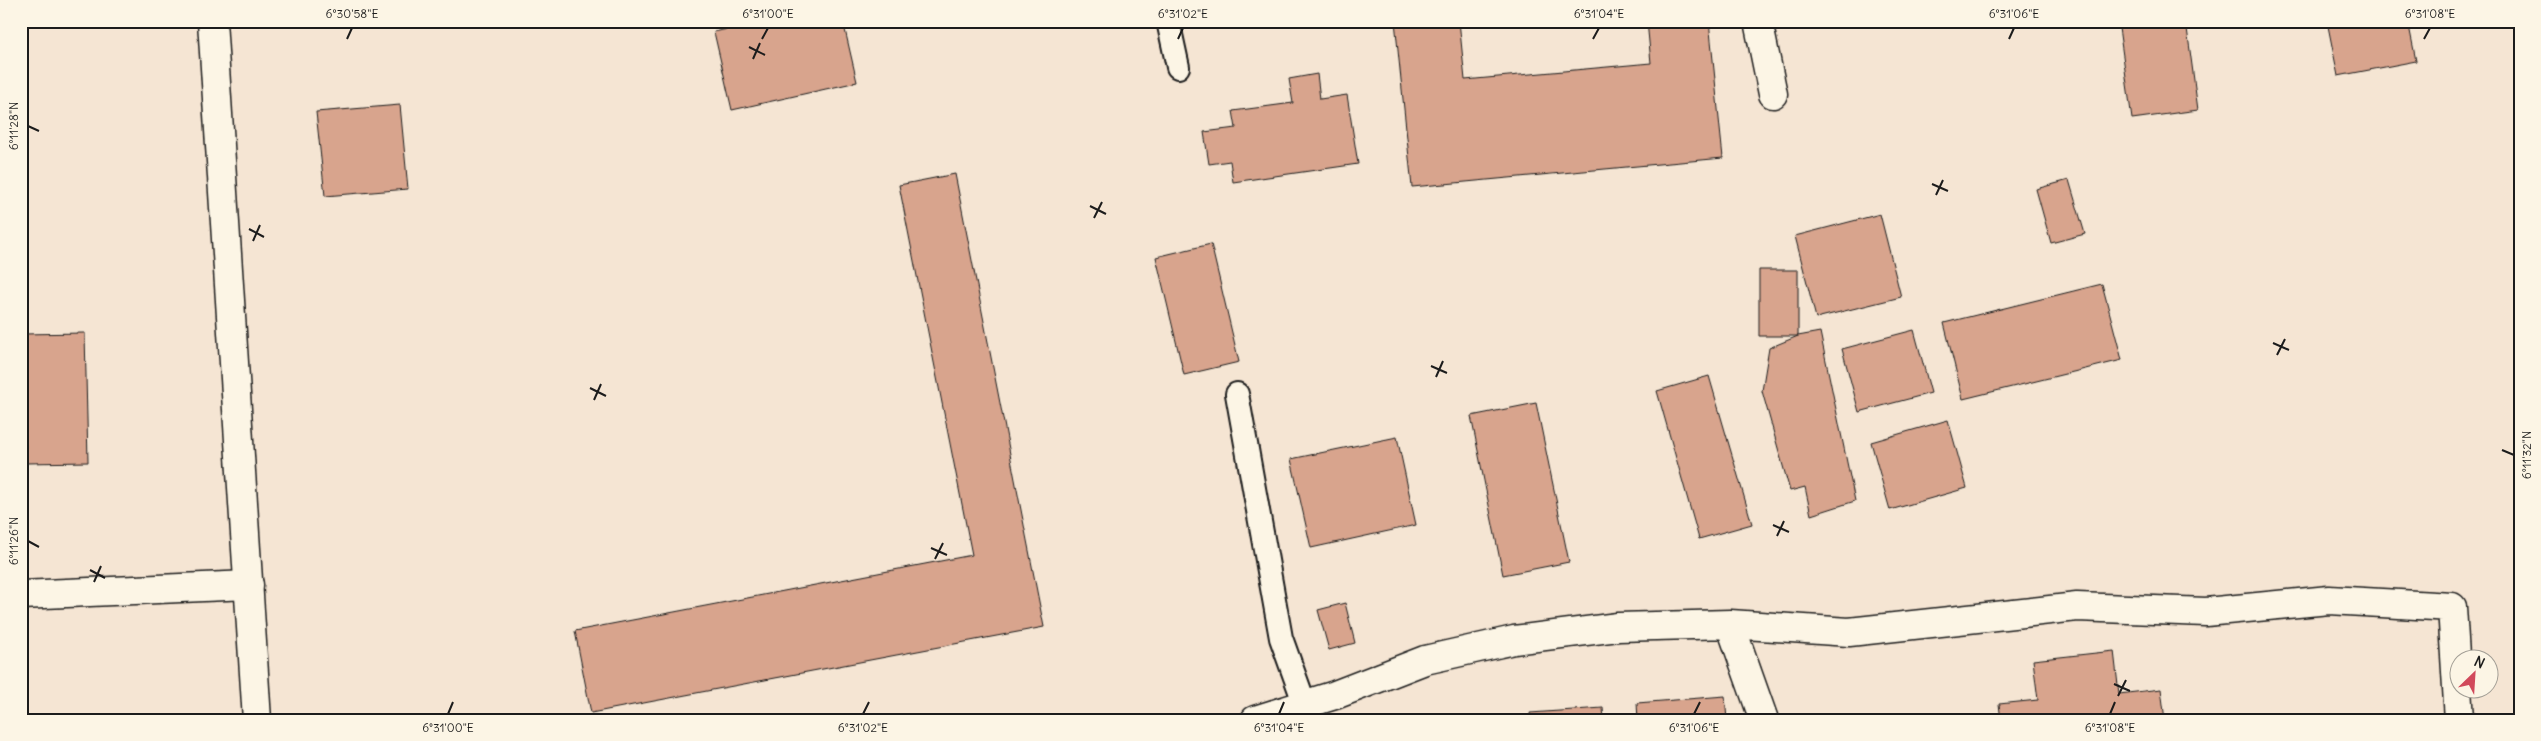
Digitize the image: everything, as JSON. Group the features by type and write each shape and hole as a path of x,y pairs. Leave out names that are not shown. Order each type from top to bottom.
{"street":[{"path":"212,21 257,720"},
{"path":"1758,21 1773,94"},
{"path":"21,595 248,585"},
{"path":"1255,720 1305,705 1425,660 1514,640 1618,627 1730,624 1850,632 2077,608 2206,612 2330,600 2452,607 2459,720"},
{"path":"1730,624 1764,720"}],"lane":[{"path":"1168,21 1178,66"},
{"path":"1236,394 1281,638 1305,705"}],"building":[{"path":"764,21 843,21 857,82 732,110 714,32"},
{"path":"1395,21 1459,21 1465,80 1651,63 1647,21 1709,21 1723,158 1412,187"},
{"path":"2118,21 2186,21 2198,110 2132,119"},
{"path":"2327,21 2408,21 2416,61 2338,76"},
{"path":"1317,74 1320,99 1347,95 1358,164 1233,182 1230,161 1209,164 1204,132 1236,128 1233,111 1293,103 1289,79"},
{"path":"400,105 408,189 325,196 316,112"},
{"path":"955,174 1044,627 591,713 575,631 972,555 899,185"},
{"path":"2069,180 2085,234 2051,243 2036,189"},
{"path":"1880,214 1901,297 1816,318 1795,236"},
{"path":"1211,244 1239,362 1184,375 1156,257"},
{"path":"1759,270 1798,270 1798,336 1759,336"},
{"path":"2102,284 2122,360 1963,399 1944,323"},
{"path":"1914,330 1931,393 1859,412 1842,349"},
{"path":"1820,332 1855,501 1811,515 1805,487 1790,491 1762,391 1769,348 1798,336"},
{"path":"85,333 88,462 26,463 23,334"},
{"path":"1709,376 1752,524 1699,539 1657,391"},
{"path":"1536,403 1569,562 1503,575 1471,416"},
{"path":"1948,420 1967,488 1890,510 1871,442"},
{"path":"1397,437 1416,525 1311,548 1291,459"},
{"path":"1345,603 1355,643 1329,650 1318,610"},
{"path":"2114,651 2119,694 2161,689 2165,720 2001,720 1999,704 2038,700 2033,660"},
{"path":"1725,696 1727,720 1638,720 1637,703"},
{"path":"1603,708 1604,720 1531,720 1530,713"}]}
